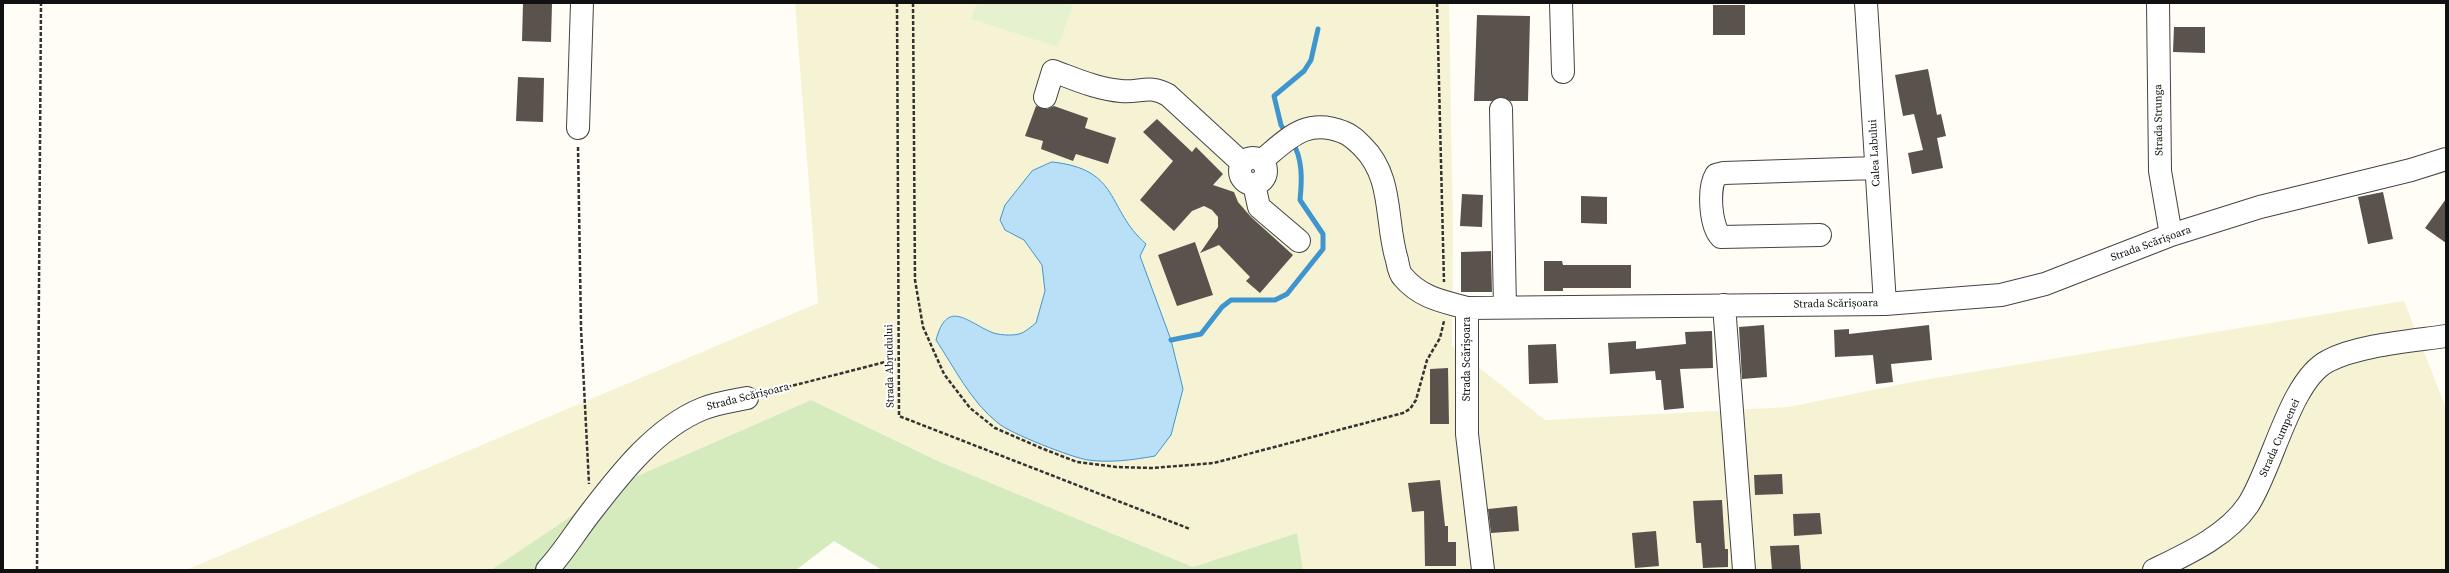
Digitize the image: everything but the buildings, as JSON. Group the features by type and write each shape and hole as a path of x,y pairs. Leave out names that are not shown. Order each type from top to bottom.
{"street":[{"path":"578,128 582,3"},
{"path":"1561,3 1564,72"},
{"name":"Calea Labului","path":"1866,3 1875,168 1885,304"},
{"name":"Strada Strunga","path":"2158,3 2160,171 2172,235"},
{"path":"1045,97 1053,71 1098,88 1122,92 1151,88 1161,90 1252,162"},
{"path":"1501,109 1505,307"},
{"path":"1299,241 1260,207 1254,184 1246,182 1240,176 1252,162 1291,137 1312,126 1330,126 1350,135 1371,155 1386,187 1394,251 1402,276 1424,296 1467,308"},
{"name":"Strada Scărișoara","path":"1483,570 1467,434 1467,308 1885,304 2001,295 2045,284 2172,235 2260,207 2411,170 2446,159"},
{"path":"1820,235 1721,237 1716,232 1713,223 1712,182 1716,175 1724,173 1875,168"},
{"path":"1724,305 1744,570"},
{"name":"Strada Cumpenei","path":"2154,570 2198,548 2227,527 2248,506 2294,402 2309,379 2326,361 2344,354 2446,336"},
{"name":"Strada Scărișoara","path":"547,570 564,553 591,512 640,453 674,424 702,409 747,398"}],"path":[{"path":"37,570 42,3"},
{"name":"Strada Abrudului","path":"898,3 897,359 899,416 1190,529"},
{"path":"913,3 915,280 923,327 944,374 970,408 995,428 1077,462 1116,467 1153,468 1214,463 1240,458 1403,413 1410,409 1416,400 1427,360 1440,338 1444,327 1437,3"},
{"path":"578,128 581,328 591,512"},
{"name":"Strada Scărișoara","path":"747,398 897,359"}],"shaded area":[{"path":"795,3 1449,3 1453,234 1452,346 1545,420 1789,407 1912,382 2404,301 2446,408 2446,570 1303,570 1297,533 1193,567 938,461 811,400 619,484 491,570 186,570 818,303"}],"green space":[{"path":"977,3 1066,3 1073,5 1058,47 971,19"},
{"path":"811,400 938,461 1193,567 1297,533 1303,570 882,570 834,541 796,570 491,570 619,484"}],"water":[{"path":"1052,162 1074,166 1090,173 1102,182 1110,192 1133,231 1146,244 1140,256 1171,340 1183,389 1171,435 1155,456 1122,461 1088,460 1069,455 1015,433 998,423 979,405 956,373 936,340 940,327 946,320 952,317 958,316 991,332 1005,335 1016,335 1036,323 1045,291 1042,265 1024,240 1005,230 1000,220 1005,205 1032,171"}],"waterway":[{"path":"1286,133 1281,125 1274,96 1304,71 1311,60 1318,29"},
{"path":"1171,340 1201,334 1222,307 1231,300 1275,300 1287,294 1323,249 1323,234 1300,200 1300,162 1296,148 1292,141"}]}
